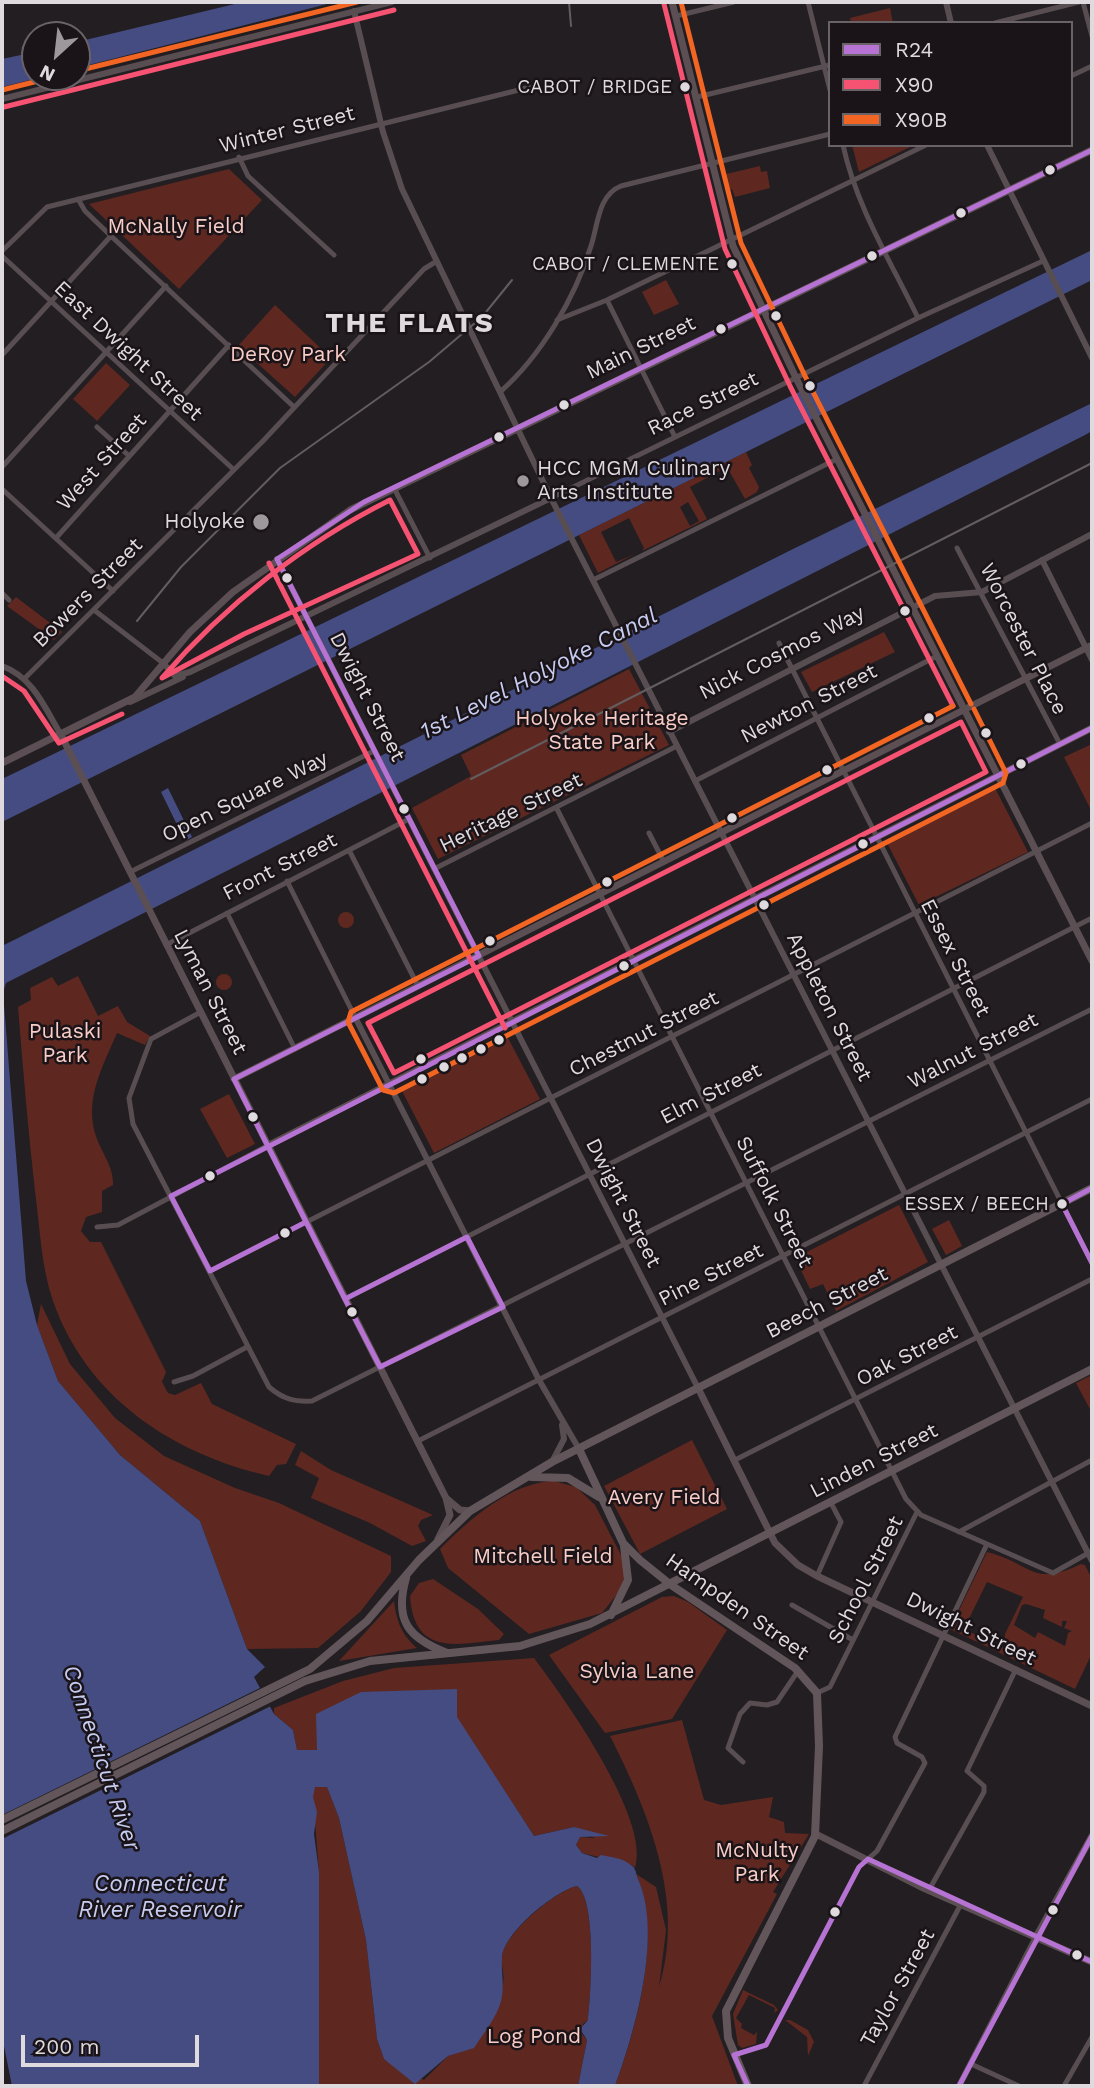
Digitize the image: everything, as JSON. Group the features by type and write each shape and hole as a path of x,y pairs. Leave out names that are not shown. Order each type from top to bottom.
{"main road":[{"path":"672,2 731,239 797,380 1092,961"},
{"name":"Main Street","path":"2,763 121,705 138,694 163,663 222,601 277,559 350,510 1092,150"},
{"path":"234,1079 600,896 1089,646"},
{"path":"267,1146 513,1024 1092,728"},
{"name":"Lyman Street","path":"61,735 446,1498"},
{"name":"Beech Street","path":"528,1477 552,1462 1092,1188"},
{"name":"Linden Street","path":"611,1615 1092,1369"},
{"name":"Dwight Street","path":"698,1388 775,1543 784,1555 817,1576 1092,1706"},
{"name":"Hampden Street","path":"579,1449 623,1543 671,1585 798,1671 817,1693"},
{"path":"2,1831 282,1688 344,1642 470,1511 528,1477 549,1475 568,1478 583,1484 601,1499"},
{"path":"446,1498 460,1510 470,1511"},
{"path":"434,1546 450,1515 446,1498"},
{"path":"2,1820 89,1776 282,1688 331,1671 370,1661 501,1649 555,1636 611,1615 628,1580 623,1543"},
{"path":"407,1576 401,1602 405,1623 424,1644 450,1654"},
{"path":"748,2086 728,2038 726,2011 816,1834 817,1693"},
{"path":"816,1834 929,1890 1092,1962"},
{"path":"1036,1937 1092,1836"}],"street":[{"path":"2,99 353,6 392,2"},
{"path":"676,16 734,2"},
{"path":"697,97 827,65 808,2"},
{"path":"946,2 951,21"},
{"path":"1003,21 1081,2 1092,36"},
{"name":"Appleton Street","path":"353,6 396,174 572,540 1051,1482 1090,1551 1092,1561"},
{"path":"1073,75 1092,66"},
{"name":"Winter Street","path":"2,253 47,207 239,157 535,86"},
{"path":"500,392 557,320 586,262 602,207 610,193 621,186 828,134"},
{"path":"844,147 853,181 918,317"},
{"path":"557,320 607,300 922,147"},
{"path":"989,147 1092,358"},
{"path":"239,157 248,176 334,255"},
{"path":"78,199 85,211 294,407"},
{"path":"2,355 111,236"},
{"name":"East Dwight Street","path":"2,253 233,470"},
{"name":"Bowers Street","path":"25,678 233,470 424,269 438,261"},
{"name":"Race Street","path":"121,705 169,685 190,672 797,380 918,317 1043,261"},
{"path":"2,467 166,286"},
{"path":"607,300 675,438"},
{"name":"West Street","path":"56,538 229,345"},
{"path":"97,427 128,455"},
{"path":"593,580 837,459"},
{"path":"394,488 430,558"},
{"path":"2,489 113,591"},
{"path":"982,592 1092,534"},
{"name":"Worcester Place","path":"957,548 1059,744"},
{"name":"Dwight Street","path":"277,559 698,1388"},
{"path":"1042,560 1089,646 1092,660"},
{"name":"Nick Cosmos Way","path":"669,732 934,596 982,592"},
{"path":"2,593 9,600"},
{"path":"94,610 163,663 175,676 190,672"},
{"name":"Essex Street","path":"779,643 1092,1263"},
{"name":"Newton Street","path":"695,781 937,656"},
{"path":"2,666 25,678"},
{"name":"Lyman Street","path":"25,678 61,735"},
{"name":"Heritage Street","path":"434,869 677,747"},
{"name":"Open Square Way","path":"131,874 375,752"},
{"name":"Suffolk Street","path":"556,809 906,1499 917,1512"},
{"name":"Front Street","path":"166,944 409,819"},
{"name":"Chestnut Street","path":"209,1271 1092,823"},
{"path":"649,833 664,862"},
{"path":"349,850 418,986"},
{"name":"Hampden Street","path":"287,881 539,1380 579,1449"},
{"path":"227,913 295,1049"},
{"name":"Elm Street","path":"345,1299 1092,918"},
{"name":"Walnut Street","path":"199,1013 151,1039 129,1098 133,1124 269,1387 279,1395 299,1402 312,1401 503,1307 1092,1009"},
{"name":"Pine Street","path":"418,1441 1092,1099"},
{"path":"97,1227 118,1224 267,1146"},
{"name":"Oak Street","path":"735,1460 1092,1279"},
{"path":"174,1382 193,1376 247,1347"},
{"path":"552,1462 560,1452 564,1439 562,1419"},
{"path":"959,1532 1092,1460"},
{"path":"817,1576 841,1522 831,1503"},
{"path":"917,1512 1053,1573 1090,1551"},
{"name":"School Street","path":"817,1693 830,1687 917,1512"},
{"path":"867,1859 877,1852 925,1763 922,1757 897,1743 895,1737 987,1544"},
{"path":"792,1605 853,1640"},
{"path":"929,1890 984,1792 984,1786 967,1771 1016,1669"},
{"path":"743,1762 728,1748 740,1714 750,1703 768,1705 777,1702 798,1671"},
{"name":"Taylor Street","path":"864,2086 961,1904"},
{"path":"960,2086 1036,1937"},
{"path":"1064,2086 1092,2037"},
{"path":"971,2064 1019,2086"}],"green space":[{"path":"890,8 893,21 851,21 850,18"},
{"path":"853,147 910,147 859,172"},
{"path":"760,166 761,172 767,171 770,188 735,197 732,189 726,191 722,175"},
{"name":"McNally Field","path":"229,169 262,200 179,289 89,204"},
{"path":"666,280 679,304 654,315 642,292"},
{"name":"DeRoy Park","path":"275,305 331,358 295,397 238,346"},
{"path":"106,363 130,385 97,421 73,399"},
{"path":"746,452 752,465 749,468 759,487 757,492 745,499 727,467 690,487 707,519 642,551 644,548 629,518 601,532 616,562 635,554 598,573 579,535","holes":["688,502 699,521 690,526 680,507"]},
{"path":"16,597 62,632 54,640 7,606"},
{"path":"884,632 895,652 812,692 801,672"},
{"name":"Holyoke Heritage State Park","path":"629,669 669,745 438,859 412,808 471,776 461,755"},
{"path":"1092,744 1092,812 1064,757"},
{"path":"995,788 1028,852 919,905 886,841"},
{"path":"346,912 354,920 346,928 338,920"},
{"path":"224,974 230,976 230,988 224,990 218,988 216,982 218,976"},
{"name":"Pulaski Park","path":"78,976 98,1016 118,1006 127,1022 150,1036 145,1045 117,1033 101,1070 94,1094 92,1120 97,1140 111,1171 113,1185 102,1191 102,1212 86,1217 81,1231 90,1242 101,1242 166,1372 162,1382 168,1393 175,1395 201,1383 212,1404 296,1444 286,1464 277,1465 269,1476 200,1453 167,1437 138,1417 111,1393 88,1366 68,1335 53,1301 41,1247 18,1007 31,1000 30,988 52,977 58,986"},
{"path":"508,1038 540,1099 434,1153 401,1089"},
{"path":"229,1094 255,1144 227,1158 200,1109"},
{"path":"899,1205 928,1262 836,1311 823,1284 810,1289 795,1258"},
{"path":"949,1220 962,1246 946,1255 932,1229"},
{"path":"41,1304 70,1364 115,1418 164,1456 235,1488 279,1503 391,1556 391,1572 361,1611 318,1648 247,1649 200,1521 120,1455 58,1381 37,1325"},
{"path":"1092,1375 1092,1413 1076,1383"},
{"name":"Avery Field","path":"692,1440 727,1509 640,1554 604,1486"},
{"path":"301,1451 331,1470 433,1515 421,1520 418,1526 426,1541 412,1546 370,1523 311,1498 319,1478 295,1465"},
{"name":"Mitchell Field","path":"554,1481 576,1487 595,1505 622,1557 625,1573 622,1588 602,1613 529,1634 448,1568 440,1549 477,1515 507,1495 538,1483"},
{"path":"987,1552 1041,1574 1052,1574 1085,1565 1092,1579 1092,1653 1075,1689 950,1629","holes":["987,1582 1023,1597 1005,1634 1004,1648 964,1629","1022,1605 1045,1610 1043,1618 1062,1627 1062,1621 1067,1621 1064,1628 1072,1631 1068,1633 1065,1646 1038,1632 1035,1638 1014,1625"]},
{"path":"433,1579 478,1609 504,1634 499,1640 452,1644 428,1637 419,1628 413,1615 410,1596 419,1583"},
{"name":"Sylvia Lane","path":"674,1596 688,1602 727,1630 672,1719 605,1733 549,1655 662,1597"},
{"path":"394,1601 401,1627 417,1648 339,1661"},
{"path":"534,1658 583,1729 618,1791 630,1820 636,1847 635,1868 582,1853 576,1845 580,1837 595,1838 574,1827 534,1836 456,1717 317,1750 297,1750 293,1730 274,1714 274,1708 343,1681 394,1668"},
{"name":"McNulty Park","path":"682,1720 704,1800 721,1805 773,1797 769,1817 784,1822 785,1833 809,1834 773,1892 777,1894 712,2016 738,2086 615,2086 638,2009 647,1952 644,1898 636,1874 656,1887 666,1930 659,1987 666,1955 668,1922 659,1858 637,1795 610,1736"},
{"name":"Log Pond","path":"327,1787 339,1818 366,1940 377,2039 384,2059 424,2080 448,2056 474,2047 501,1992 502,1957 512,1936 545,1904 577,1886 588,1910 591,1949 588,2020 583,2024 582,2034 587,2040 578,2086 319,2086 319,1872 313,1788"},
{"path":"743,1990 774,2005 778,2010 774,2013 775,2008 749,1995 736,2018 742,2024 741,2028 754,2035 757,2032 756,2044 742,2048 738,2045 733,2014"},
{"path":"785,2020 808,2030 814,2042 808,2056 807,2037"}],"water":[{"path":"243,2 335,2 91,64 91,39"},
{"path":"21,55 21,82 2,87 2,59"},
{"path":"1092,250 1092,280 2,822 2,779"},
{"name":"Connecticut River Reservoir","path":"1092,403 1092,431 1085,435 6,983 3,992 26,1281 37,1325 58,1381 120,1455 200,1521 247,1649 265,1667 254,1677 274,1714 293,1730 297,1750 317,1750 316,1714 361,1692 457,1689 457,1717 534,1836 574,1827 609,1836 580,1837 576,1845 582,1853 597,1858 601,1855 617,1858 633,1866 645,1902 648,1927 647,1955 638,2012 615,2086 578,2086 587,2040 580,2029 588,2020 591,1948 588,1909 577,1886 544,1904 511,1937 502,1958 503,1990 499,2007 474,2048 448,2056 415,2084 384,2059 377,2039 366,1940 339,1818 327,1787 315,1787 313,1797 317,1812 314,1834 319,1872 319,2086 12,2086 2,2036 2,946 793,549"},
{"path":"168,788 192,837 185,841 161,792"}],"pier":[{"path":"264,1686 275,1704 2,1839 2,1815"}],"railway":[{"path":"569,2 571,26"},
{"path":"137,621 181,567 280,468 429,362 482,317 512,280"},
{"path":"471,779 1092,463"}],"transit line":[{"name":"X90B","path":"91,68 357,2"},
{"name":"X90B","path":"681,2 741,243 806,378 971,704"},
{"name":"X90","path":"664,4 725,249 790,386 953,706"},
{"name":"X90","path":"4,107 394,10"},
{"name":"X90B","path":"2,90 21,85"},
{"name":"R24","path":"345,1299 234,1079 479,956 277,559 364,502 1092,150"},
{"name":"X90","path":"390,500 418,554 244,634 162,678 212,625 267,578 327,536 390,500"},
{"name":"X90","path":"269,563 505,1028"},
{"name":"X90","path":"2,676 24,691 59,743 122,714"},
{"name":"X90B","path":"953,706 351,1012 348,1022 383,1090 394,1093 1003,783 1006,773 974,709"},
{"name":"X90","path":"961,722 986,772 394,1073 368,1023 961,722"},
{"name":"R24","path":"306,1222 210,1271 171,1196 1092,728"},
{"name":"R24","path":"1092,1188 1062,1204 1092,1263"},
{"name":"R24","path":"467,1237 503,1307 380,1367 345,1299 467,1237"},
{"name":"R24","path":"959,2086 1092,1836"},
{"name":"R24","path":"748,2086 734,2055 766,2045 859,1867 868,1859 1092,1962"}],"place":[{"name":"CABOT / BRIDGE","path":"685,87"},
{"name":"CABOT / CLEMENTE","path":"732,264"},
{"name":"HCC MGM Culinary Arts Institute","path":"523,481"},
{"name":"Holyoke","path":"261,522"},
{"name":"ESSEX / BEECH","path":"1062,1204"}],"district":[{"name":"THE FLATS","path":"410,324"}],"water label":[{"name":"1st Level Holyoke Canal","path":"539,674"},
{"name":"Connecticut River","path":"101,1758"}]}
